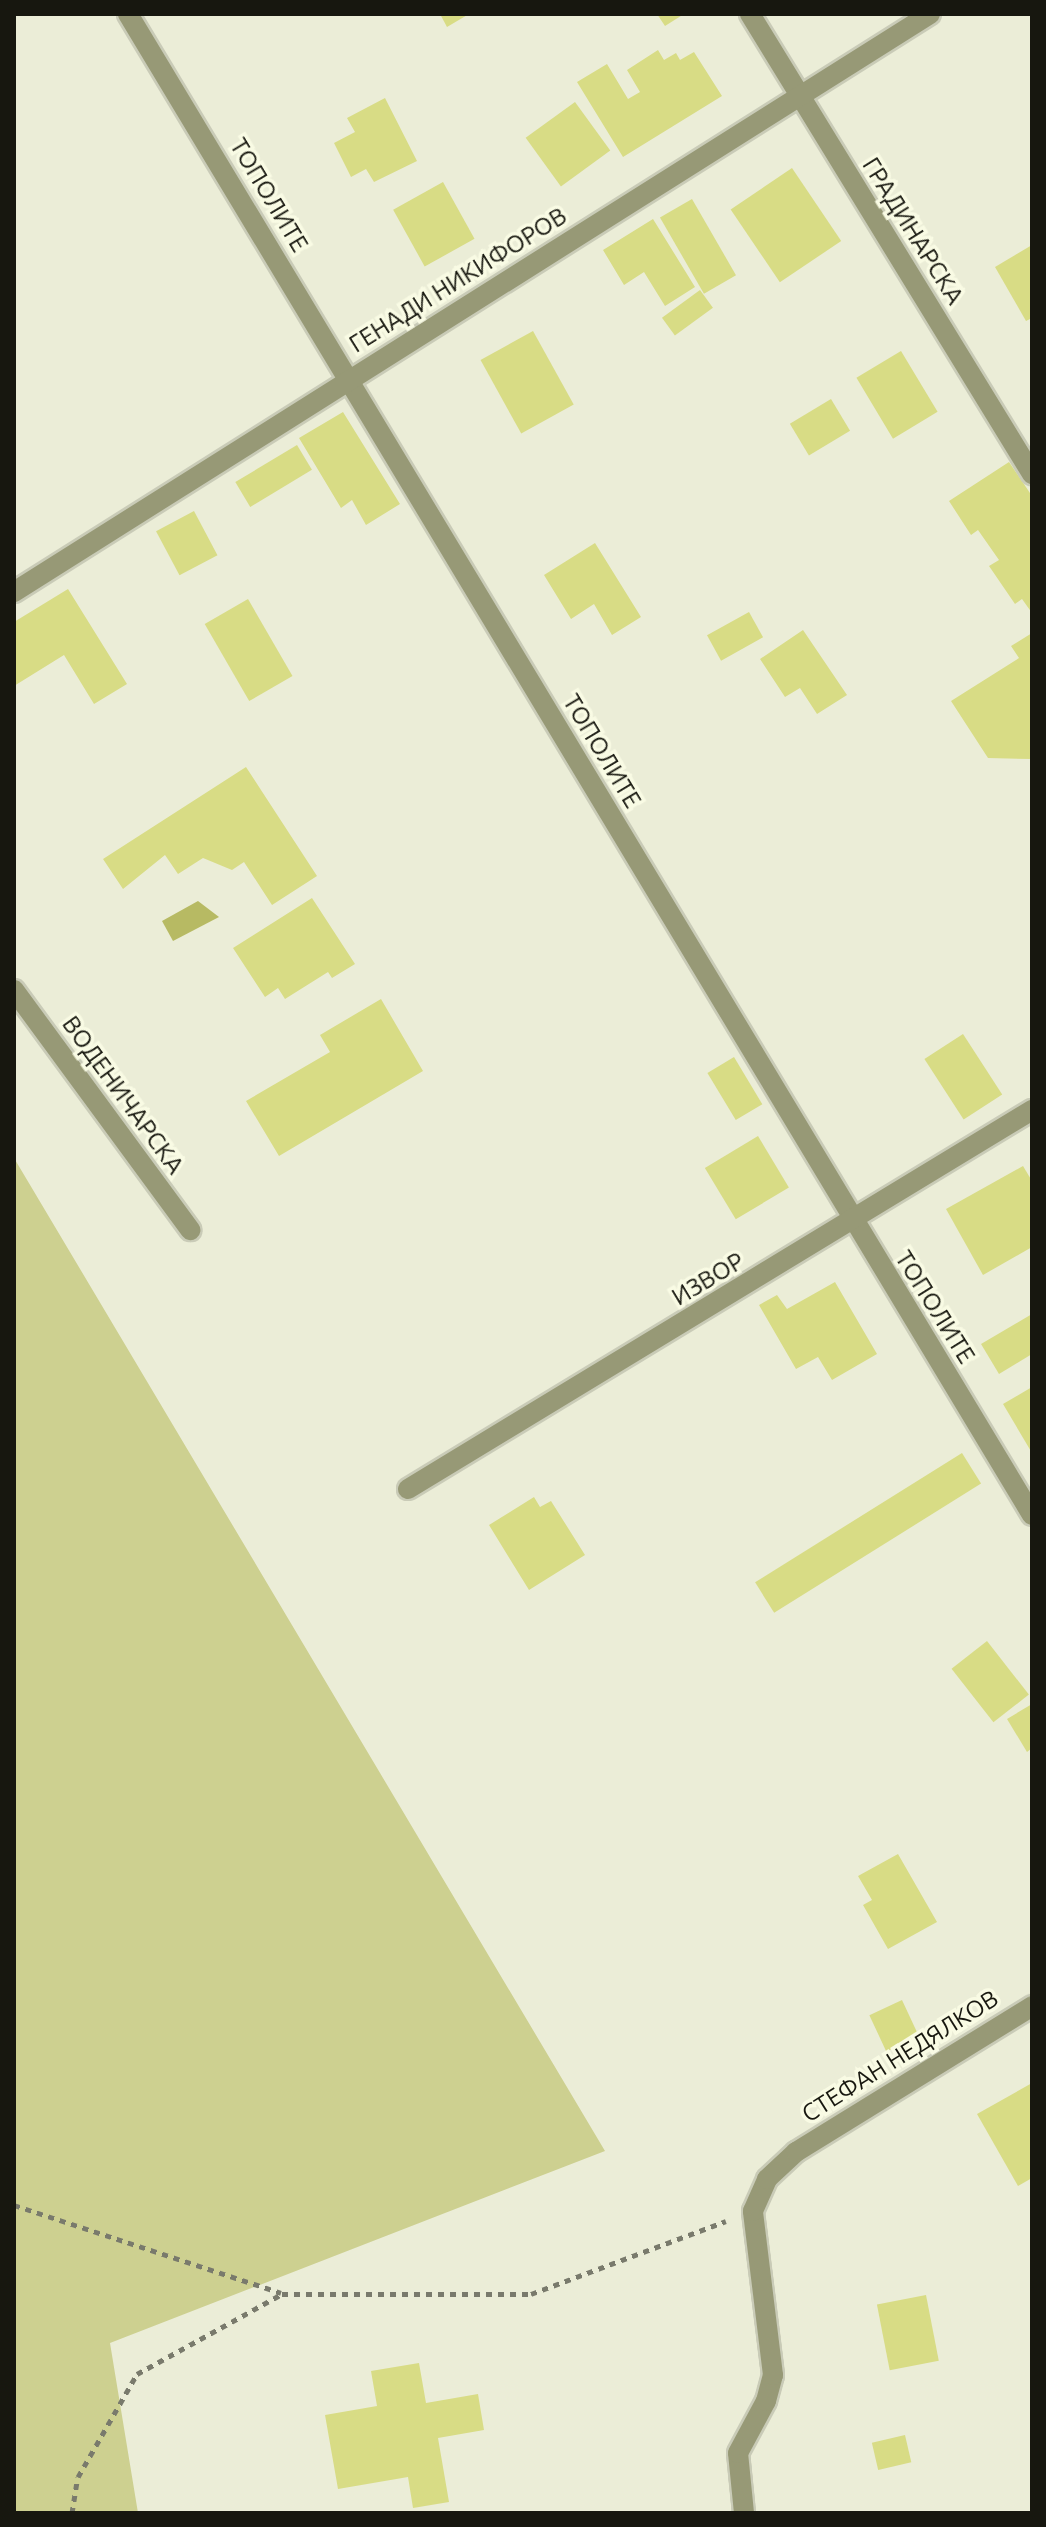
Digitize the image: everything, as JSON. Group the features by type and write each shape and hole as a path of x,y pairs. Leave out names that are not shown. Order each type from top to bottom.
{"street":[{"name":"ТОПОЛИТЕ","path":"128,14 351,379 853,1223 1032,1515"},
{"name":"ГРАДИНАРСКА","path":"750,14 1032,474"},
{"name":"ГЕНАДИ НИКИФОРОВ","path":"14,592 930,14"},
{"name":"ВОДЕНИЧАРСКА","path":"14,990 190,1230"},
{"name":"ИЗВОР","path":"408,1489 853,1223 1032,1110"},
{"name":"СТЕФАН НЕДЯЛКОВ","path":"753,2211 767,2179 796,2152 1032,2006"},
{"path":"744,2513 738,2453 766,2401 773,2375 753,2211"}],"path":[{"path":"14,2205 282,2294 531,2294 753,2211"},
{"path":"72,2513 78,2477 137,2374 282,2294"}],"shaded area":[{"path":"198,901 219,917 173,941 162,921"},
{"path":"14,1158 605,2151 110,2343 138,2513 14,2513"}],"building":[{"path":"440,14 469,14 447,27"},
{"path":"657,14 684,14 665,26"},
{"path":"658,50 664,60 676,53 680,60 694,52 722,96 623,157 577,82 607,64 628,99 640,92 627,70"},
{"path":"385,98 417,161 374,182 366,169 351,177 334,143 355,132 347,118"},
{"path":"575,102 610,151 561,186 526,138"},
{"path":"792,168 841,241 780,282 731,209"},
{"path":"443,182 475,239 425,266 393,210"},
{"path":"692,199 736,275 704,294 660,218"},
{"path":"653,219 695,287 665,306 644,272 624,285 603,250"},
{"path":"1032,245 1032,318 1026,321 995,267"},
{"path":"700,290 713,308 675,335 662,318"},
{"path":"533,331 574,404 521,434 481,360"},
{"path":"901,351 938,412 893,439 856,378"},
{"path":"831,399 850,431 809,455 790,424"},
{"path":"343,412 400,504 366,525 352,500 341,508 299,438"},
{"path":"297,445 312,470 250,507 235,482"},
{"path":"1009,462 1032,496 1032,613 1022,599 1015,604 989,566 999,560 978,530 971,535 949,501"},
{"path":"194,511 217,555 180,575 156,531"},
{"path":"595,543 641,617 612,635 594,604 571,619 544,575"},
{"path":"68,589 127,684 94,704 64,655 14,686 14,622"},
{"path":"248,599 292,676 249,701 205,624"},
{"path":"749,612 763,637 721,661 707,635"},
{"path":"803,630 847,695 817,714 800,688 785,697 760,659"},
{"path":"1032,633 1032,759 988,758 951,701 1019,658 1011,646"},
{"path":"246,767 317,876 272,905 244,862 232,870 203,858 178,874 165,855 123,889 103,859"},
{"path":"312,898 355,964 332,978 328,972 285,999 278,988 265,997 233,948"},
{"path":"381,999 423,1071 279,1156 246,1101 330,1052 320,1035"},
{"path":"963,1034 1002,1094 964,1119 924,1059"},
{"path":"734,1057 762,1104 736,1120 707,1073"},
{"path":"758,1136 789,1187 736,1219 705,1168"},
{"path":"1023,1166 1032,1181 1032,1247 983,1275 946,1209"},
{"path":"835,1282 877,1354 832,1380 818,1357 796,1369 759,1305 777,1295 787,1309"},
{"path":"1032,1314 1032,1354 999,1374 981,1344"},
{"path":"1032,1387 1032,1453 1003,1404"},
{"path":"962,1453 981,1484 774,1613 755,1582"},
{"path":"534,1497 540,1507 551,1501 585,1555 529,1590 489,1525"},
{"path":"987,1641 1029,1695 993,1722 952,1669"},
{"path":"1032,1704 1032,1748 1027,1752 1007,1719"},
{"path":"898,1854 937,1922 888,1949 863,1905 872,1900 858,1876"},
{"path":"902,2000 919,2036 886,2051 869,2015"},
{"path":"1032,2083 1032,2178 1018,2186 977,2114"},
{"path":"926,2295 939,2361 890,2370 877,2305"},
{"path":"419,2363 426,2403 478,2394 484,2430 438,2438 449,2502 413,2508 408,2477 338,2489 325,2415 377,2406 371,2371"},
{"path":"905,2435 911,2462 878,2470 872,2443"}]}
